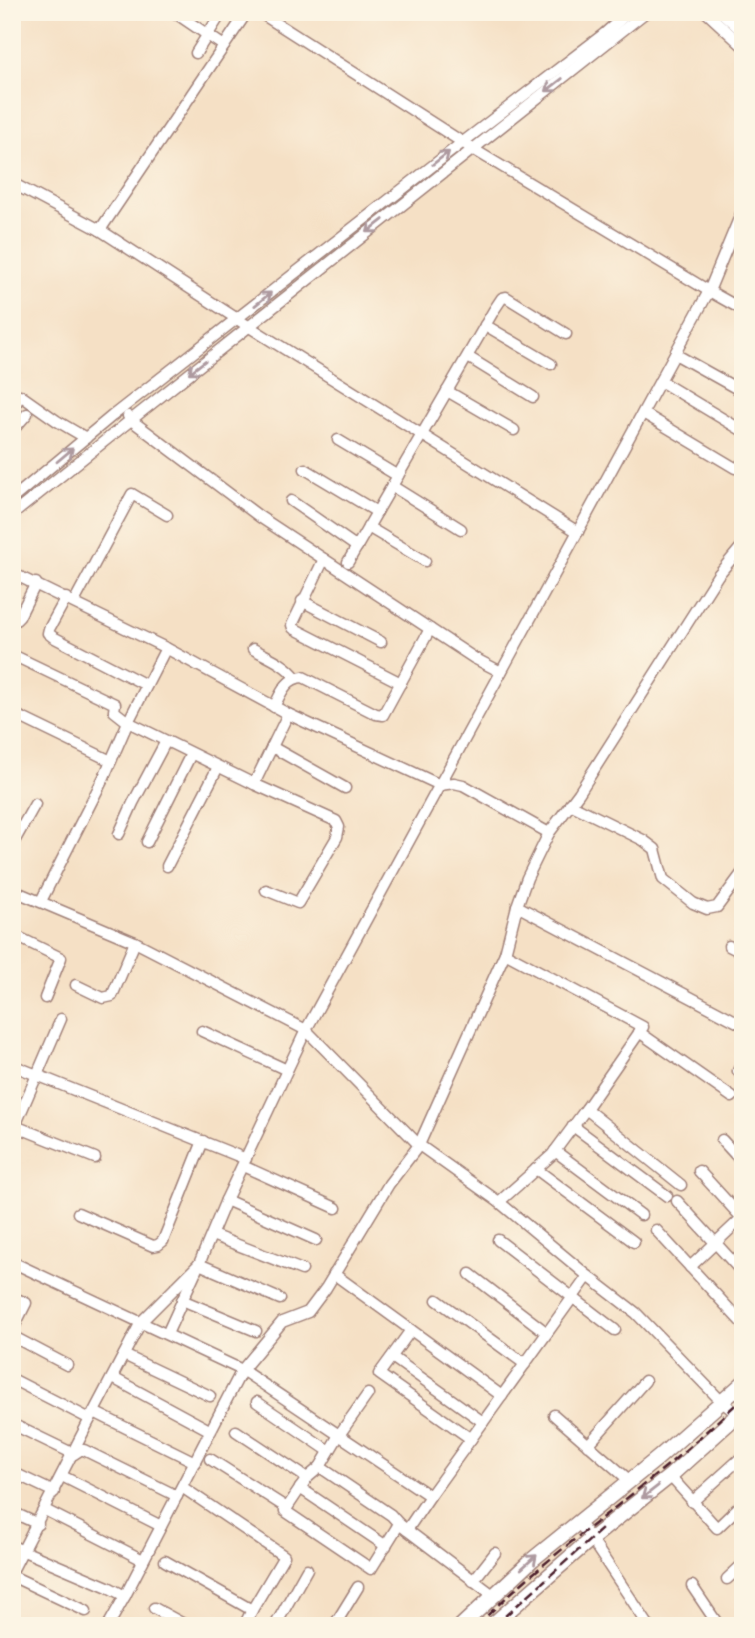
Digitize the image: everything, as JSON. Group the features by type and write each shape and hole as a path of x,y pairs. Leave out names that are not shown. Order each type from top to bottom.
{"main road":[{"path":"461,1626 533,1559 630,1481 743,1382"},
{"path":"491,1626 741,1415"}],"street":[{"path":"174,12 224,46"},
{"path":"196,53 222,12"},
{"path":"100,230 247,12"},
{"path":"258,12 473,149 743,310"},
{"path":"12,499 123,408 629,12"},
{"path":"12,515 646,12"},
{"path":"706,12 743,46"},
{"path":"726,14 743,32"},
{"path":"12,183 100,230 248,326 578,532"},
{"path":"167,1334 306,1030 709,291 743,209"},
{"path":"348,562 502,298 506,297 566,334"},
{"path":"485,326 551,364"},
{"path":"675,354 743,392"},
{"path":"467,357 533,397"},
{"path":"660,381 743,431"},
{"path":"447,391 514,430"},
{"path":"15,405 20,395 86,438"},
{"path":"123,408 131,419 260,517 474,658 501,672"},
{"path":"643,412 735,468 743,462"},
{"path":"12,430 27,414"},
{"path":"338,440 461,529"},
{"path":"305,469 377,512"},
{"path":"146,685 48,633 132,494 167,515"},
{"path":"291,501 357,547"},
{"path":"368,527 425,561"},
{"path":"108,1626 242,1370 282,1322 308,1312 389,1184 419,1145 505,953 527,878 549,833 718,575 743,545"},
{"path":"324,559 292,625 293,628 401,683"},
{"path":"12,573 166,648 288,714 440,785 463,785 549,833"},
{"path":"12,619 19,617 36,583"},
{"path":"303,601 381,642"},
{"path":"274,707 287,683 303,677 376,714 383,715 430,629"},
{"path":"41,901 166,648"},
{"path":"253,649 288,669 296,678"},
{"path":"17,657 115,704 114,710 128,722 336,821 339,827 337,837 298,903 266,890"},
{"path":"12,713 111,761"},
{"path":"254,784 288,714"},
{"path":"119,834 166,741"},
{"path":"272,747 345,788"},
{"path":"147,842 191,754"},
{"path":"167,866 218,767"},
{"path":"12,845 35,804"},
{"path":"570,804 643,840 655,849 663,879 693,903 707,909 717,907 743,872"},
{"path":"12,890 135,942 306,1030 419,1145 499,1202 636,1313 721,1401 741,1415"},
{"path":"517,906 743,1025"},
{"path":"12,934 61,958 45,998"},
{"path":"76,985 103,998 112,996 135,942"},
{"path":"729,946 743,953"},
{"path":"499,1202 555,1151 643,1027 505,953"},
{"path":"61,1019 14,1125 95,1158"},
{"path":"202,1031 287,1070"},
{"path":"639,1032 732,1097"},
{"path":"743,1062 738,1071 743,1077"},
{"path":"12,1065 203,1141 336,1208"},
{"path":"586,1109 681,1185"},
{"path":"573,1126 672,1198 743,1273"},
{"path":"722,1140 743,1163"},
{"path":"78,1213 153,1246 158,1245 163,1241 203,1141"},
{"path":"555,1151 641,1215"},
{"path":"536,1169 635,1242"},
{"path":"690,1267 742,1218 699,1171"},
{"path":"226,1200 316,1240"},
{"path":"656,1230 743,1324"},
{"path":"212,1235 302,1270"},
{"path":"498,1240 615,1330"},
{"path":"12,1262 242,1370 430,1496"},
{"path":"199,1264 280,1298"},
{"path":"86,1611 12,1574 17,1549 38,1524 141,1322 199,1264"},
{"path":"334,1274 502,1395"},
{"path":"470,1274 547,1333"},
{"path":"368,1394 320,1467 307,1478 285,1511 371,1569 386,1546 430,1496 588,1276"},
{"path":"12,1297 26,1303 13,1328 67,1365"},
{"path":"182,1300 256,1331"},
{"path":"437,1300 525,1364"},
{"path":"411,1329 379,1374 471,1439"},
{"path":"124,1355 210,1396"},
{"path":"392,1357 483,1422"},
{"path":"113,1378 211,1431"},
{"path":"12,1379 195,1462"},
{"path":"588,1445 645,1381"},
{"path":"257,1402 329,1451"},
{"path":"554,1415 630,1481"},
{"path":"12,1424 74,1454"},
{"path":"236,1431 307,1478"},
{"path":"74,1454 84,1450 179,1492 285,1556 244,1626"},
{"path":"692,1502 743,1456"},
{"path":"210,1459 287,1508"},
{"path":"320,1467 391,1515 493,1595"},
{"path":"12,1472 54,1492"},
{"path":"62,1476 161,1525"},
{"path":"670,1476 717,1528 743,1503"},
{"path":"300,1488 386,1546"},
{"path":"45,1510 143,1560"},
{"path":"12,1512 38,1524"},
{"path":"578,1522 649,1626"},
{"path":"17,1549 125,1596"},
{"path":"473,1581 495,1553"},
{"path":"164,1560 252,1610"},
{"path":"727,1579 743,1564"},
{"path":"275,1626 307,1569"},
{"path":"692,1586 719,1626"},
{"path":"334,1626 358,1587"},
{"path":"154,1608 187,1626"}],"railway":[{"path":"477,1626 542,1566 669,1464 743,1398"},
{"path":"494,1626 602,1529"}]}
